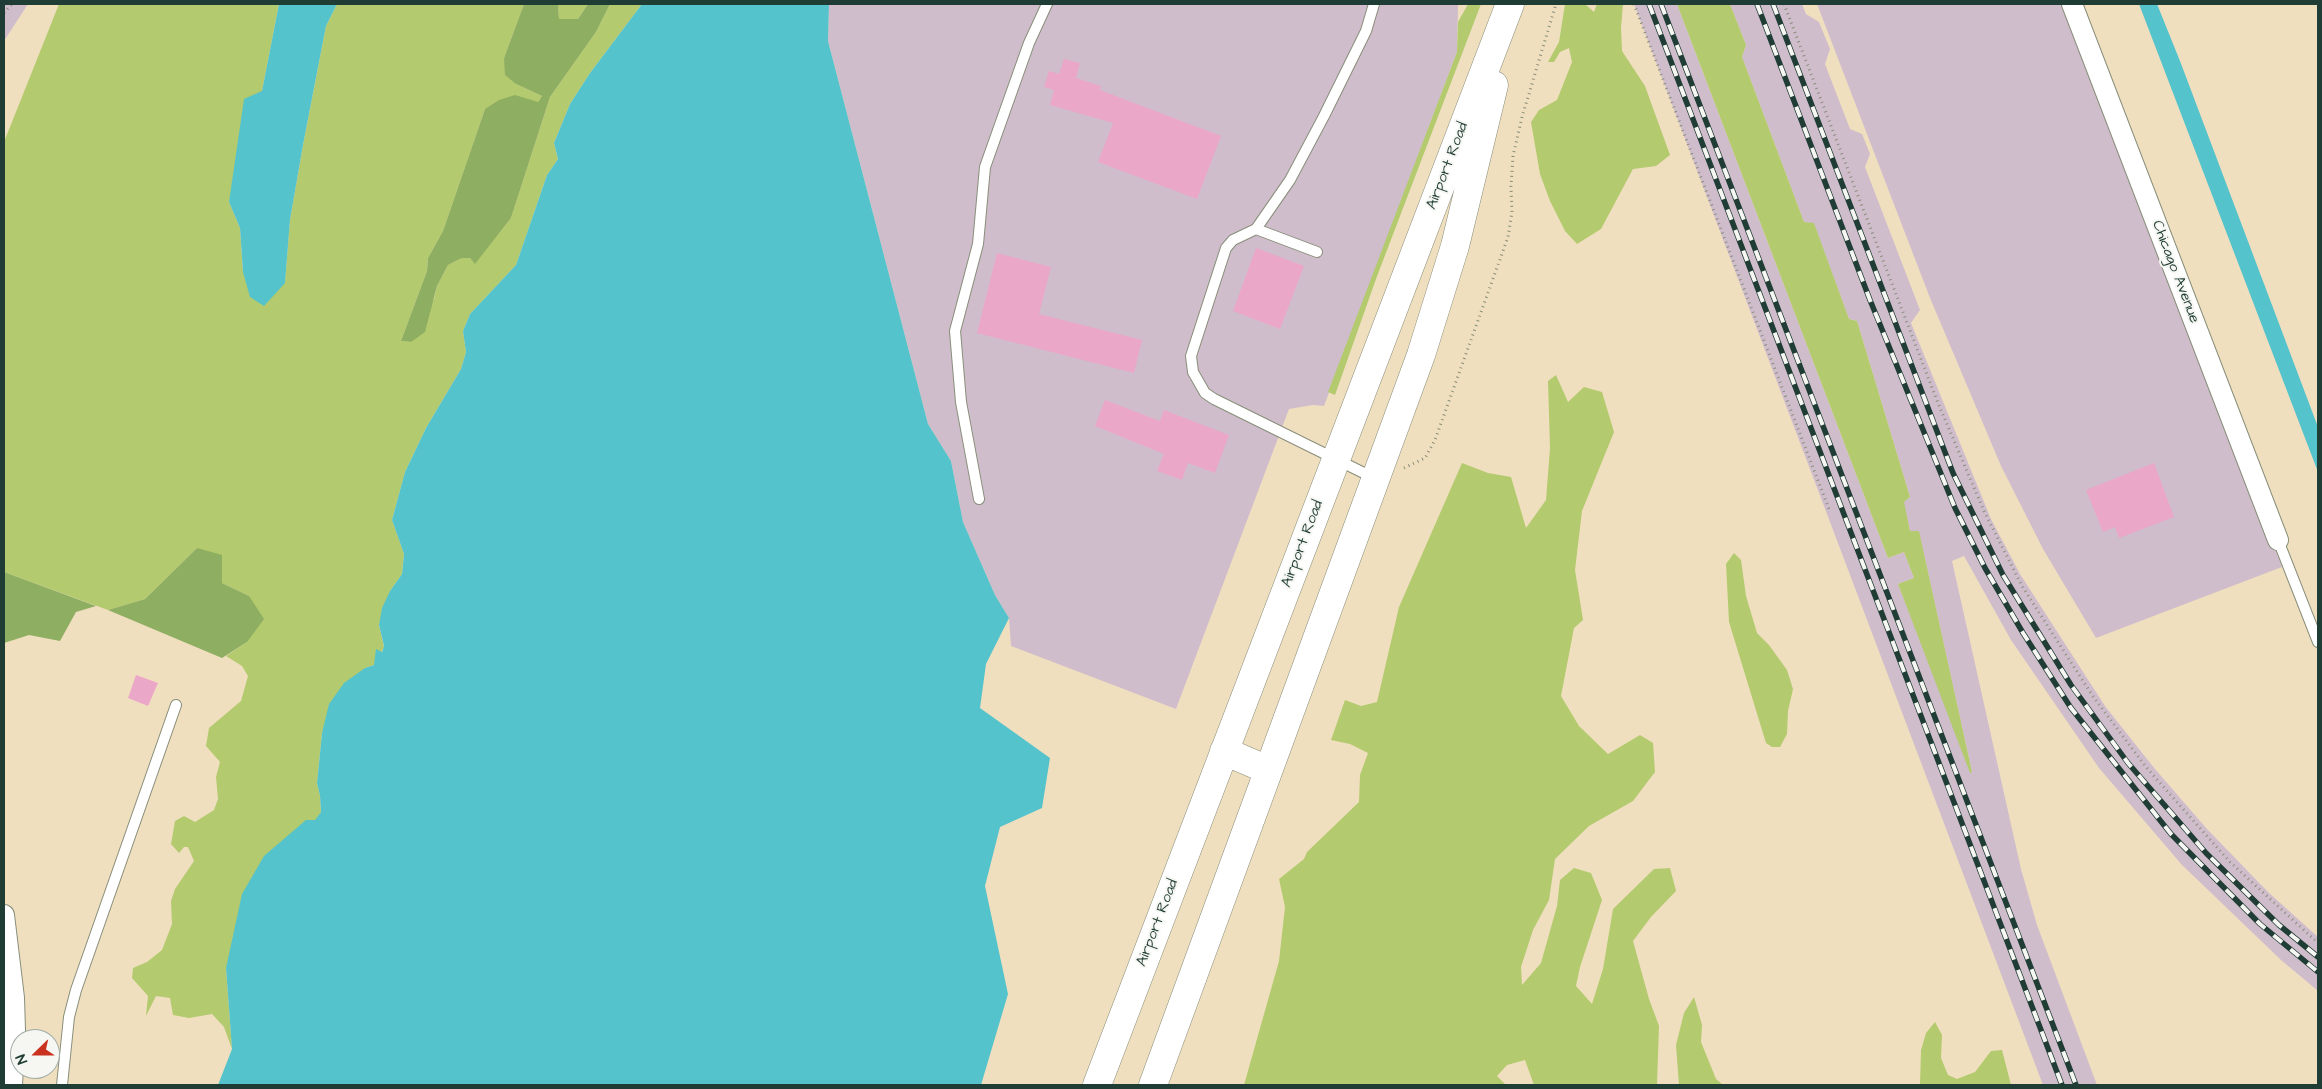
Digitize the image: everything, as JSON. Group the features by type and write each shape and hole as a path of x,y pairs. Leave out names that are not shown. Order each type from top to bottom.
{"main road":[{"name":"Airport Road","path":"1096,1085 1510,4"},
{"name":"Airport Road","path":"1153,1085 1420,355 1455,246 1514,4"},
{"path":"1224,751 1268,770"}],"street":[{"name":"Chicago Avenue","path":"2072,4 2278,540"},
{"path":"4,915 14,998 15,1030 12,1085"}],"lane":[{"path":"978,499 961,402 955,330 978,244 985,167 1029,43 1047,4"},
{"path":"1374,4 1366,31 1290,180 1256,229 1233,240 1226,248 1191,356 1194,372 1206,393 1214,399 1375,479"},
{"path":"1256,229 1317,252"},
{"path":"2278,540 2318,642"},
{"path":"62,1085 68,1025 76,990 176,705"}],"path":[{"path":"4,13 12,4"},
{"path":"1375,479 1425,458 1435,440 1508,237 1512,212 1513,156 1522,117 1556,4"},
{"path":"1634,4 1828,509"},
{"path":"1784,4 1938,403 1984,511 2022,586 2092,695 2146,767 2230,862 2318,943"}],"shaded area":[{"path":"4,4 28,4 4,41"},
{"path":"829,4 1458,4 1457,52 1324,406 1313,405 1289,409 1176,709 1011,646 1009,618 995,595 963,522 951,461 928,424 828,41"},
{"path":"1634,4 1677,4 1888,558 1904,552 1914,578 1898,584 1972,772 1919,532 1910,531 1903,502 1910,497 1857,321 1849,319 1814,224 1804,222 1742,57 1746,45 1730,4 1802,4 1806,14 1819,22 1830,49 1825,64 1850,129 1862,134 1870,154 1865,167 1920,310 1911,323 1991,519 2020,574 2105,706 2155,769 2207,829 2268,892 2318,937 2318,991 2281,960 2182,865 2099,768 2011,640 1964,556 1952,561 2021,869 2037,925 2097,1085 2043,1085"},
{"path":"1817,4 2066,4 2282,567 2096,638 2043,549 2001,466 1930,298"}],"green space":[{"path":"59,4 279,4 262,91 229,202 240,228 243,272 285,282 290,220 303,145 326,26 337,4 524,4 504,58 516,84 542,96 538,102 485,109 443,231 428,258 427,271 401,341 411,342 434,299 437,286 448,265 462,258 470,258 475,263 511,218 550,97 596,32 610,4 642,4 590,73 570,104 554,143 558,159 547,175 516,265 470,314 463,331 466,352 461,369 426,428 405,472 392,520 404,554 402,574 390,591 379,625 384,647 374,665 365,668 322,733 317,783 321,812 226,968 232,1049 224,1027 212,1014 189,1018 173,1015 170,998 156,996 146,1016 148,996 132,978 133,968 147,962 162,950 172,924 171,901 175,889 194,861 188,847 184,847 179,853 171,844 175,821 184,816 195,822 214,810 218,799 216,777 220,762 206,746 209,728 241,701 248,676 242,666 226,656 247,642 249,596 222,583 197,548 145,599 108,610 4,572 4,142"},
{"path":"524,4 558,4 559,19 578,19 588,4 610,4 596,32 550,97 511,218 475,264 470,258 462,258 448,265 437,286 425,332 411,342 401,341 427,271 428,258 443,231 485,109 499,100 515,95 538,102 542,96 516,84 505,75 504,58"},
{"path":"558,4 588,4 578,19 559,19"},
{"path":"1468,4 1481,4 1376,279 1335,395 1328,392 1457,52 1458,22"},
{"path":"1565,4 1585,4 1594,12 1597,4 1623,4 1622,51 1645,86 1670,155 1656,166 1633,169 1601,229 1577,244 1565,231 1550,201 1540,174 1531,122 1539,110 1557,100 1572,62 1569,48 1560,52 1554,62 1548,62 1559,42"},
{"path":"1677,4 1730,4 1746,45 1742,57 1804,222 1814,223 1849,319 1857,321 1910,497 1904,502 1910,531 1919,531 1972,772 1970,773 1898,584 1914,578 1904,552 1888,558"},
{"path":"1556,375 1568,402 1584,387 1602,392 1614,432 1582,511 1575,570 1583,620 1574,628 1561,696 1579,726 1608,754 1640,735 1653,743 1655,772 1633,801 1589,826 1555,859 1549,900 1533,930 1521,967 1522,985 1541,963 1557,906 1560,880 1574,868 1591,873 1602,900 1580,967 1576,986 1592,1004 1603,969 1613,909 1654,869 1670,868 1676,891 1651,917 1633,941 1649,999 1659,1026 1657,1085 1534,1085 1525,1060 1507,1065 1497,1076 1506,1085 1244,1085 1279,961 1285,907 1279,879 1304,859 1307,852 1359,802 1360,775 1368,753 1350,744 1331,740 1345,700 1361,706 1377,702 1399,607 1462,463 1488,473 1511,477 1526,528 1546,500 1550,448 1548,381"},
{"path":"197,548 222,555 222,583 249,596 264,619 247,642 222,658 108,610 145,599"},
{"path":"1734,553 1741,560 1746,596 1757,633 1769,645 1787,670 1793,689 1788,711 1787,734 1780,747 1772,747 1766,743 1729,622 1726,564"},
{"path":"4,572 96,606 76,612 60,641 29,635 4,643"},
{"path":"1694,997 1702,1025 1701,1042 1716,1079 1723,1085 1679,1085 1676,1045 1684,1013"},
{"path":"1935,1022 1942,1035 1941,1058 1948,1075 1957,1079 1975,1072 1991,1051 2002,1050 2011,1085 1920,1085 1921,1050 1926,1033"}],"water":[{"path":"279,4 337,4 326,26 303,145 290,220 285,283 264,306 250,297 243,272 240,228 229,202 244,99 262,91"},
{"path":"642,4 829,4 828,41 928,424 951,461 963,522 995,595 1009,618 986,664 980,708 1050,758 1042,808 1000,827 985,886 1008,994 981,1085 218,1085 232,1049 226,968 242,894 264,856 306,820 315,820 321,812 317,783 322,733 329,704 344,683 365,668 374,665 376,649 382,652 384,646 379,625 382,608 390,591 402,574 404,554 392,520 405,472 426,428 461,369 466,352 463,331 470,314 516,265 547,175 558,159 554,143 570,104 590,73"},
{"path":"2139,4 2157,4 2180,61 2318,427 2318,472"}],"building":[{"path":"1064,59 1080,63 1076,78 1101,86 1100,90 1221,136 1197,199 1098,162 1113,123 1050,105 1054,90 1044,87 1049,71 1059,74"},
{"path":"1256,248 1304,266 1280,329 1233,311"},
{"path":"997,253 1051,267 1039,314 1142,340 1134,373 977,333"},
{"path":"1105,400 1160,421 1164,410 1229,435 1215,473 1188,463 1182,480 1157,471 1164,454 1095,426"},
{"path":"2154,463 2174,517 2119,538 2115,527 2103,532 2086,490"},
{"path":"136,675 158,683 148,706 128,698"}],"railway":[{"path":"1649,4 2062,1085"},
{"path":"1661,4 2076,1085"},
{"path":"1757,4 1870,300 1955,508 1985,568 2023,633 2071,708 2171,834 2260,924 2318,972"},
{"path":"1773,4 1953,473 2003,575 2071,685 2128,763 2206,853 2279,925 2318,957"}]}
